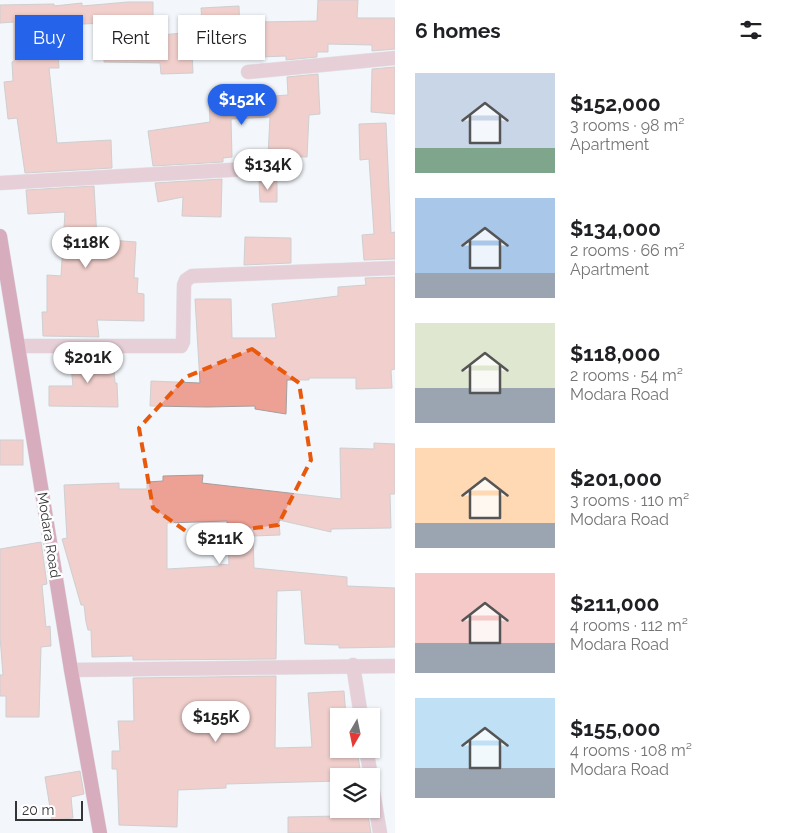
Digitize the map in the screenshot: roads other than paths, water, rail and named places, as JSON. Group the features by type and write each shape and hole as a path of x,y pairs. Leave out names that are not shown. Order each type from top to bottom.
{"main road":[{"name":"Modara Road","path":"0,236 71,670 100,833"}],"street":[{"path":"248,72 395,58"},
{"path":"0,183 283,167"},
{"path":"18,346 181,346 183,342 184,285 186,280 192,276 395,268"},
{"path":"353,665 360,708"},
{"path":"71,670 353,665 395,666"},
{"path":"378,818 380,833"}]}
